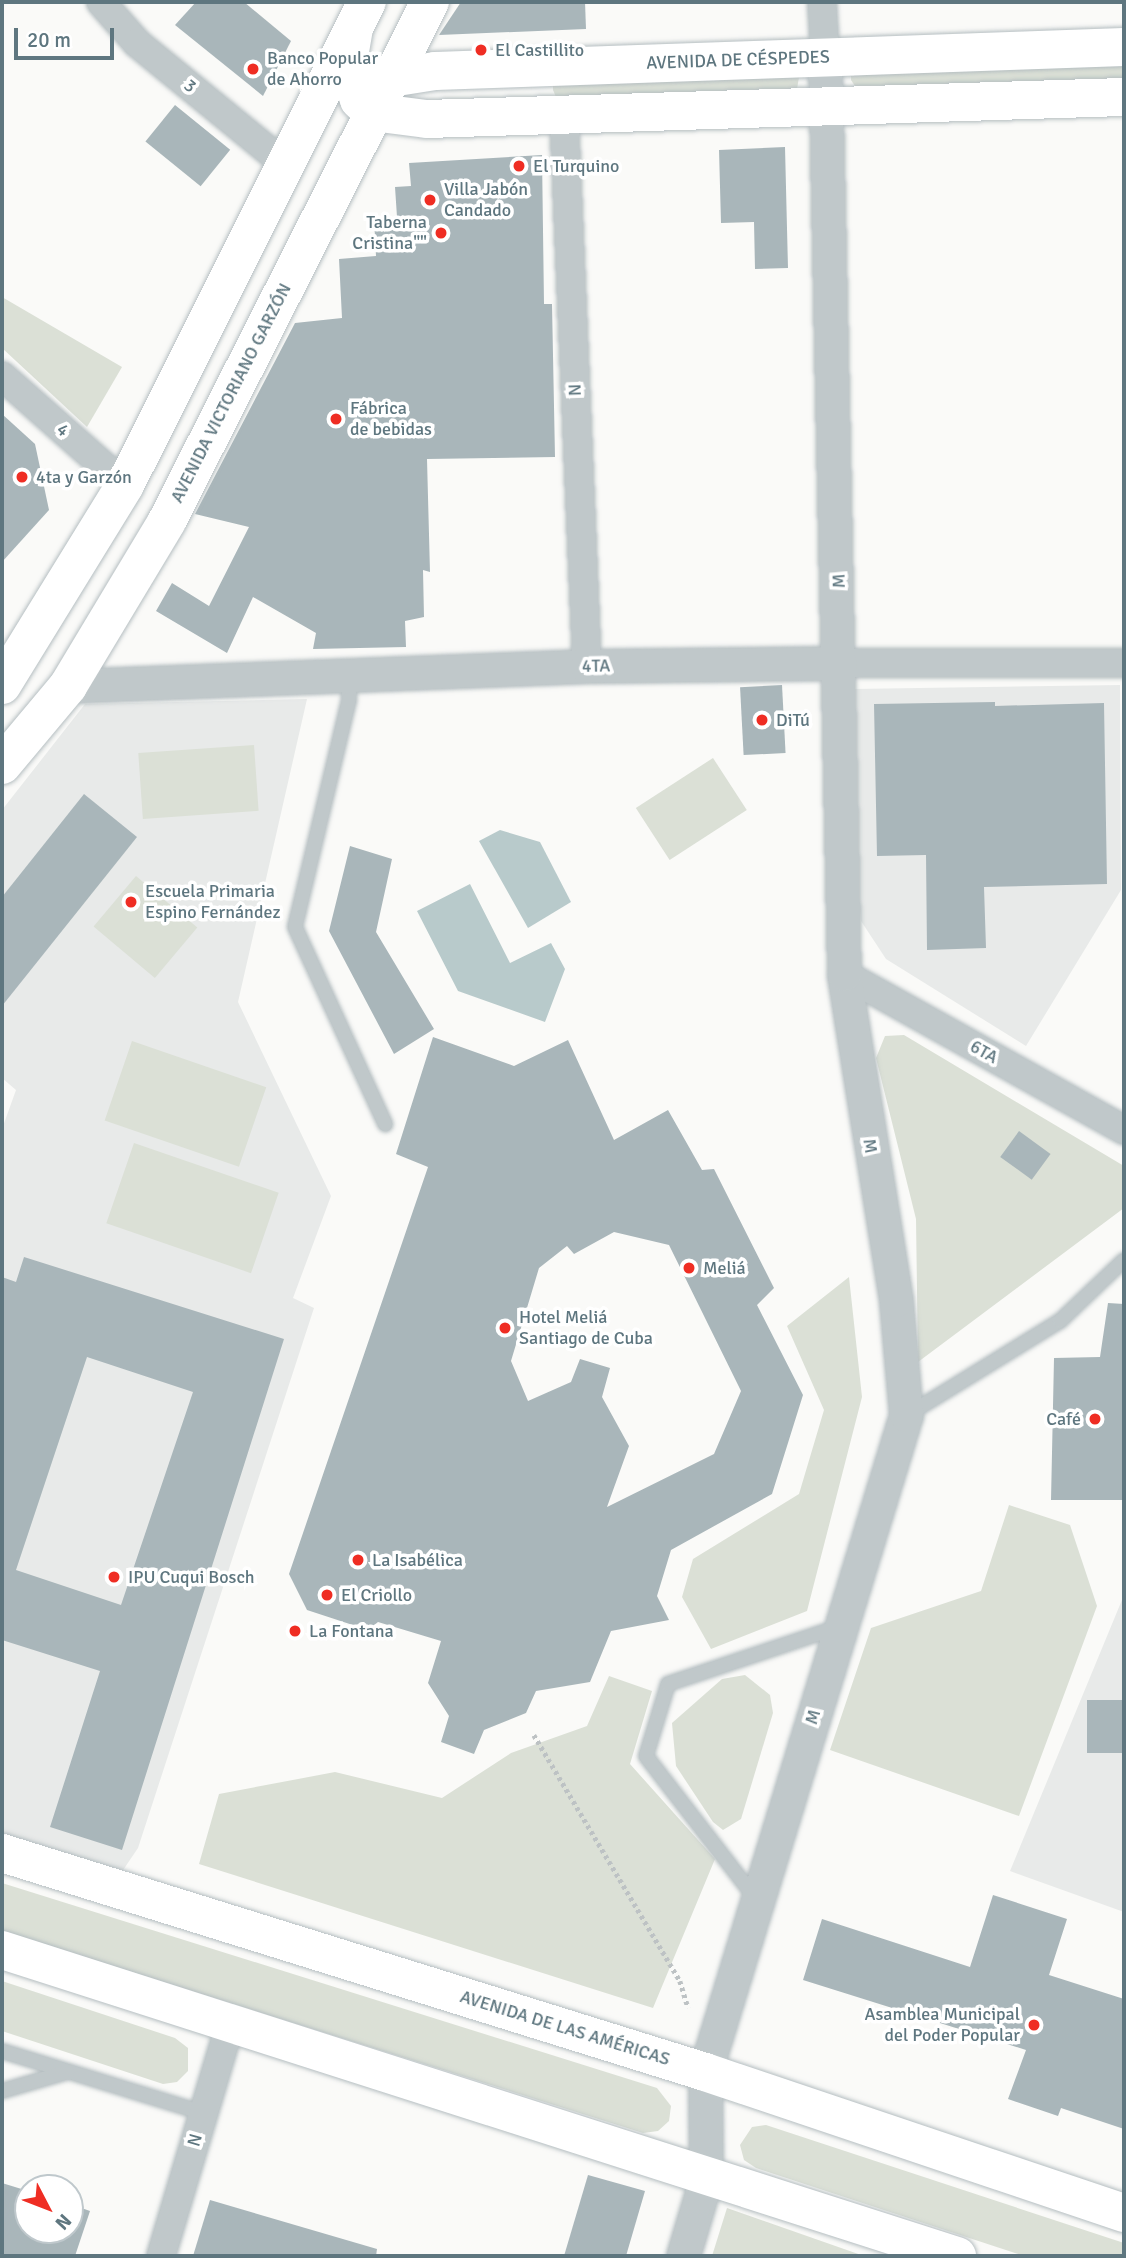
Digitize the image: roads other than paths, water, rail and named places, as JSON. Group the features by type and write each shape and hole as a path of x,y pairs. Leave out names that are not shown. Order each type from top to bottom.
{"main road":[{"name":"AVENIDA VICTORIANO GARZÓN","path":"2,765 68,686 167,521 355,151 371,92 430,2"},
{"path":"361,12 347,68 371,92 427,119"},
{"path":"2,685 125,485 361,12"},
{"name":"AVENIDA DE CÉSPEDES","path":"306,124 327,101 371,92 435,71 1124,47"},
{"path":"355,151 427,119 829,104 1124,97"},
{"name":"AVENIDA DE LAS AMÉRICAS","path":"2,1853 706,2069 1124,2213"},
{"path":"2,1951 706,2179 957,2256"}],"street":[{"name":"3","path":"101,2 137,43 285,164"},
{"name":"M","path":"683,2256 706,2179 706,2069 905,1415 896,1300 844,974 829,104 822,2"},
{"name":"N","path":"564,114 587,666"},
{"name":"4","path":"2,376 125,485"},
{"name":"4TA","path":"68,686 587,666 1124,663"},
{"name":"6TA","path":"844,974 1124,1130"},
{"name":"N","path":"161,2256 230,2024"}],"lane":[{"path":"349,676 349,700 295,927 385,1124"},
{"path":"905,1415 1060,1321 1124,1260"},
{"path":"757,1900 646,1756 668,1684 841,1626"},
{"path":"2,2051 203,2113"},
{"path":"2,2091 67,2072"}],"place":[{"name":"El Castillito","path":"481,50"},
{"name":"Banco Popular de Ahorro","path":"253,69"},
{"name":"El Turquino","path":"519,166"},
{"name":"Villa Jabón Candado","path":"430,200"},
{"name":"Taberna Cristina\"\"","path":"441,233"},
{"name":"Fábrica de bebidas","path":"336,419"},
{"name":"4ta y Garzón","path":"22,477"},
{"name":"DiTú","path":"762,720"},
{"name":"Escuela Primaria Espino Fernández","path":"131,902"},
{"name":"Meliá","path":"689,1268"},
{"name":"Hotel Meliá Santiago de Cuba","path":"505,1328"},
{"name":"Café","path":"1095,1419"},
{"name":"La Isabélica","path":"358,1560"},
{"name":"IPU Cuqui Bosch","path":"114,1577"},
{"name":"El Criollo","path":"327,1595"},
{"name":"La Fontana","path":"295,1631"},
{"name":"Asamblea Municipal del Poder Popular","path":"1034,2025"}]}
